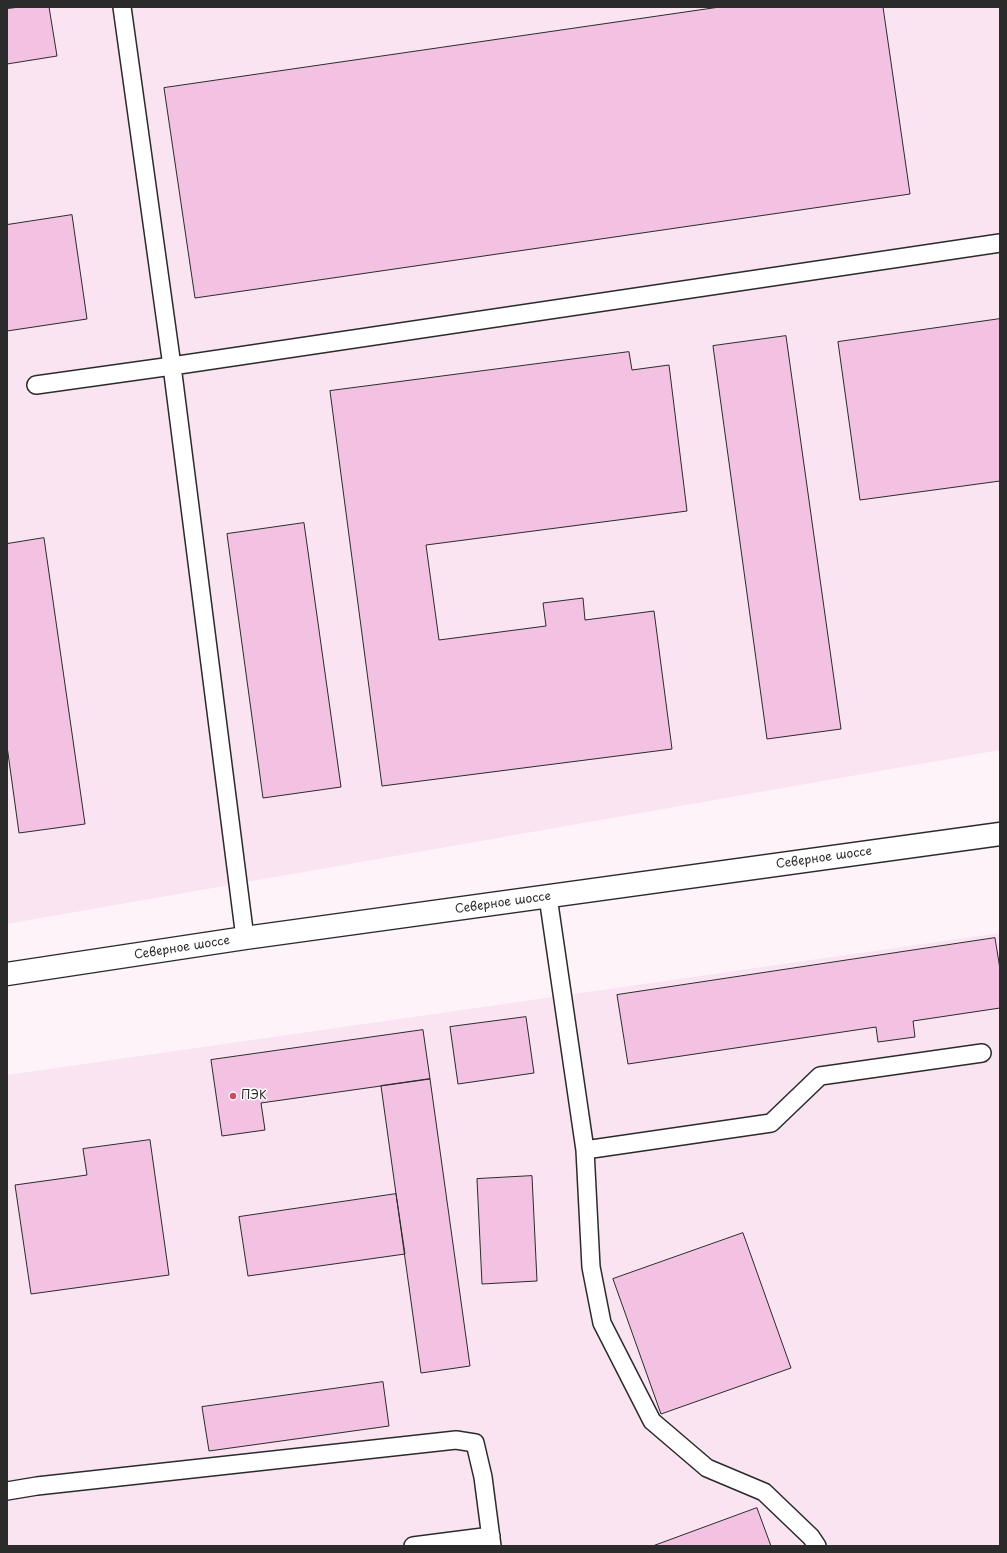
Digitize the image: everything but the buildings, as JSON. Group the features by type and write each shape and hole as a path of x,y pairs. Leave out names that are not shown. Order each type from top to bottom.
{"main road":[{"name":"Северное шоссе","path":"7,974 245,938 1000,834"}],"lane":[{"path":"122,7 172,366 245,938"},
{"path":"36,385 1000,243"},
{"path":"548,897 585,1150 591,1267 602,1323 652,1421 707,1468 764,1492 811,1537 816,1546"},
{"path":"585,1150 770,1123 820,1076 982,1053"},
{"path":"7,1491 52,1484 456,1440 475,1443 483,1477 492,1541 413,1546"}],"shaded area":[{"path":"7,7 1000,7 1000,750 7,924"},
{"path":"1000,933 1000,1546 7,1546 7,1075"}],"place":[{"name":"ПЭК","path":"233,1096"}]}
